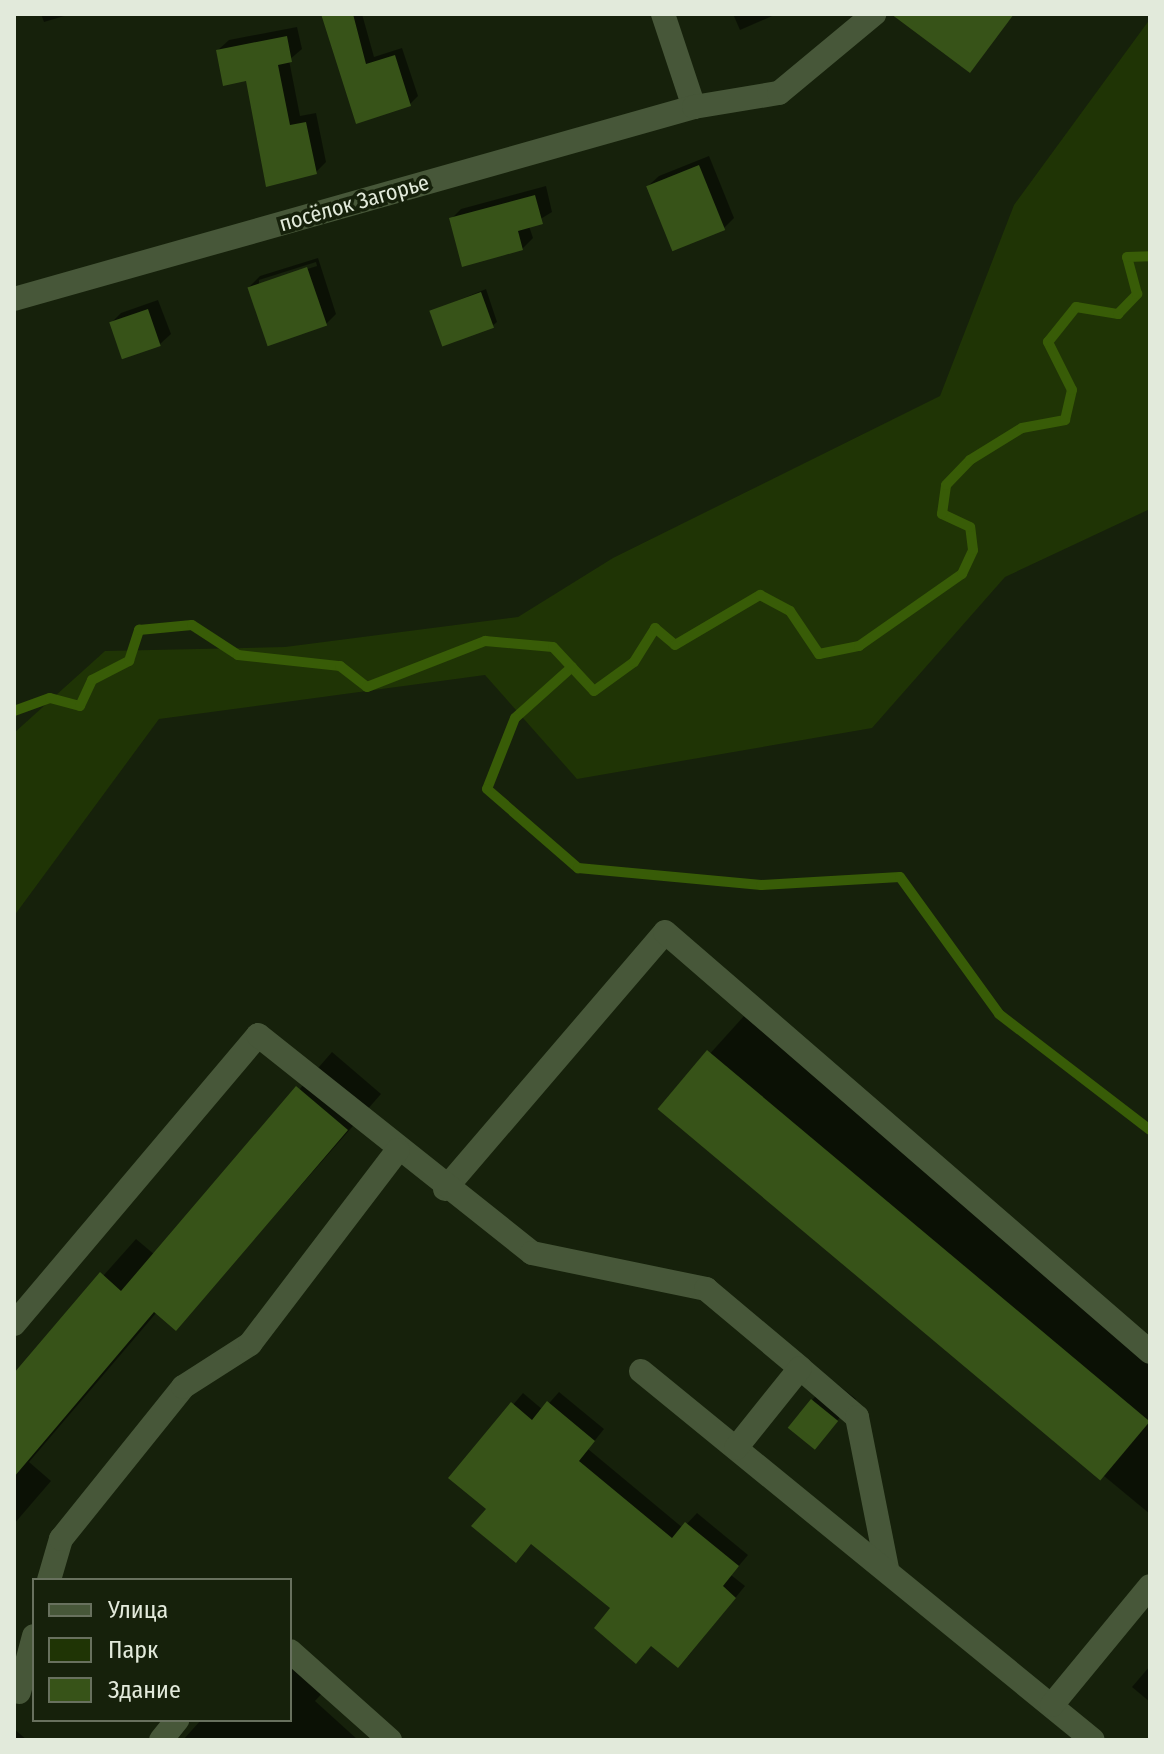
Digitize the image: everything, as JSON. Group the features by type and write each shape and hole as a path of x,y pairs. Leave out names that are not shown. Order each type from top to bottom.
{"street":[{"path":"663,14 694,107"},
{"name":"посёлок Загорье","path":"14,299 694,107 779,93 874,14"},
{"path":"445,1189 665,932 1150,1352"},
{"path":"14,1324 258,1035 445,1189 532,1253 706,1289 800,1368 857,1417 887,1569"},
{"path":"50,1578 61,1539 183,1387 250,1344 398,1150"},
{"path":"736,1448 800,1368"},
{"path":"641,1371 1093,1740"},
{"path":"1052,1705 1150,1586"},
{"path":"19,1692 32,1643"},
{"path":"292,1653 390,1740"},
{"path":"161,1740 175,1722"}],"green space":[{"path":"1150,19 1150,509 1005,577 872,728 577,779 485,675 159,719 14,916 14,733 105,651 285,647 518,617 613,558 940,396 1014,205"}],"building":[{"path":"321,14 353,14 366,64 395,55 411,106 356,124"},
{"path":"891,14 1014,14 970,73"},
{"path":"287,36 292,62 278,65 290,125 306,122 317,174 266,187 246,81 223,86 216,50"},
{"path":"699,165 725,230 672,251 646,186"},
{"path":"535,195 543,224 518,231 523,250 462,267 449,218"},
{"path":"307,267 327,326 268,346 247,288"},
{"path":"481,292 494,328 442,347 429,311"},
{"path":"148,309 161,346 122,359 109,322"},
{"path":"707,1050 1150,1422 1100,1481 658,1109"},
{"path":"296,1086 348,1130 176,1331 154,1312 14,1477 14,1373 100,1272 121,1291"},
{"path":"811,1399 838,1421 815,1450 788,1428"},
{"path":"547,1401 595,1441 579,1461 672,1538 685,1522 739,1566 723,1586 736,1598 678,1668 651,1646 636,1664 594,1628 610,1608 531,1544 516,1563 471,1526 486,1509 448,1478 511,1402 532,1420"}],"waterway":[{"path":"14,711 50,698 80,706 92,680 129,661 139,630 192,625 238,655 340,666 367,687 485,641 553,647 594,691 634,662 655,628 675,645 760,595 790,611 819,654 859,646 962,574 973,550 970,527 942,514 946,485 970,460 1022,428 1065,420 1072,390 1048,342 1076,307 1118,314 1137,294 1127,257 1150,256"},
{"path":"572,667 515,718 487,789 578,868 761,885 900,877 999,1014 1150,1130"}]}
